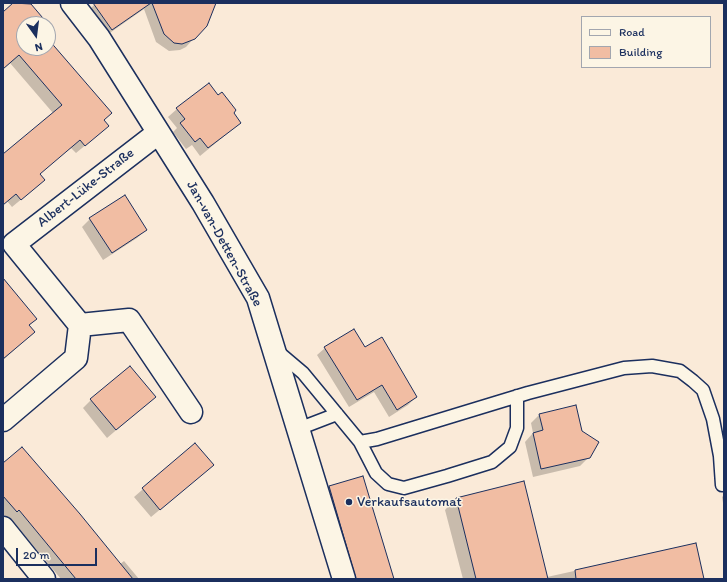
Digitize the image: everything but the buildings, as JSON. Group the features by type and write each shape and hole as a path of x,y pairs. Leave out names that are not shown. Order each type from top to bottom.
{"street":[{"name":"Jan-van-Detten-Straße","path":"72,3 98,38 203,203 258,298 344,579"},
{"name":"Albert-Lüke-Straße","path":"80,325 8,238 158,133"},
{"path":"3,420 76,358 80,325 129,320 191,412"},
{"path":"3,528 44,579"}],"lane":[{"path":"273,347 303,373 360,442 376,473 388,484 404,488 492,462 510,448 517,428 517,396"},
{"path":"360,442 517,396 624,368 652,366 680,371 703,390 713,419 720,456 722,485"},
{"path":"298,429 337,414"}],"place":[{"name":"Verkaufsautomat","path":"349,502"}]}
